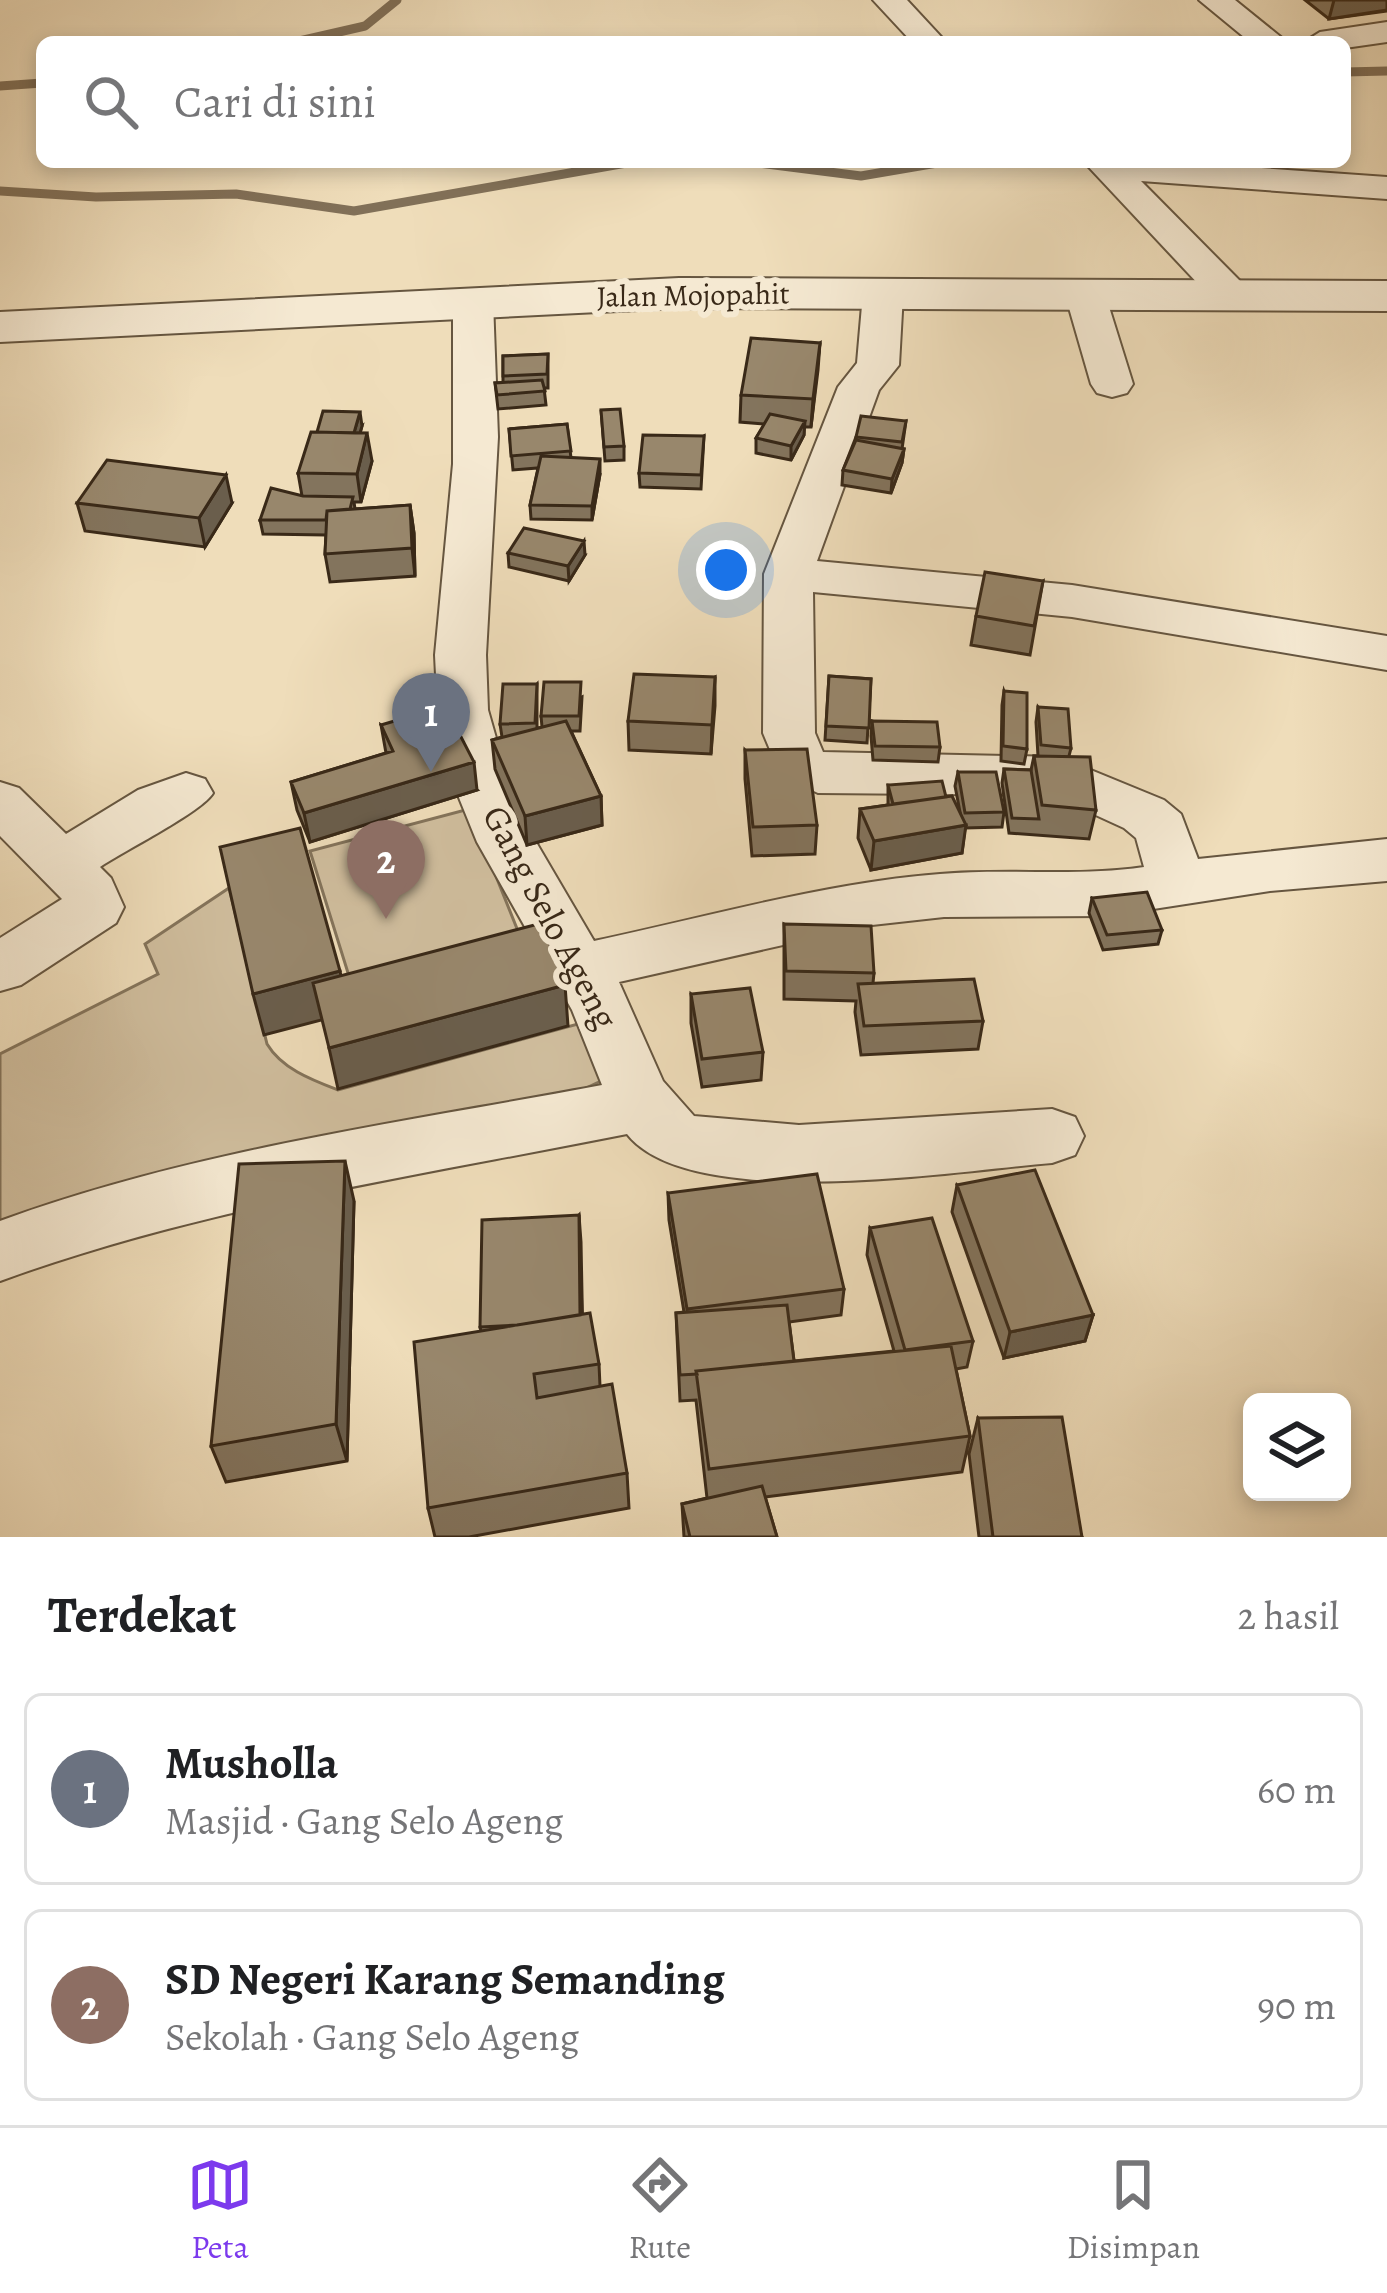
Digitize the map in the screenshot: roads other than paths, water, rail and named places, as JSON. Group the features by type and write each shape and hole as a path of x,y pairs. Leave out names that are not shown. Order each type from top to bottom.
{"street":[{"path":"889,0 924,36"},
{"path":"1215,0 1263,36"},
{"path":"1351,37 1387,32"},
{"path":"1108,168 1231,295"},
{"path":"1142,168 1387,188"},
{"name":"Jalan Mojopahit","path":"0,327 679,293 1387,296"},
{"path":"883,294 878,365 859,387 788,574 789,733 800,763 818,774 1059,776 1112,798 1161,828 1177,884"},
{"path":"1084,294 1112,384"},
{"name":"Gang Selo Ageng","path":"473,301 479,414 462,654 466,733 503,838 625,1056 642,1104 671,1137 730,1151 1052,1136"},
{"path":"788,574 1072,601 1387,653"},
{"path":"61,864 158,804 186,793"},
{"path":"0,802 91,893 95,907 0,968"},
{"path":"579,968 872,903 944,895 1108,894 1270,870 1387,860"},
{"path":"0,1251 83,1220 202,1190 642,1104"}],"waterway":[{"path":"321,36 365,26 397,0"},
{"path":"1351,72 1387,71"},
{"path":"0,86 36,83"},
{"path":"0,191 96,197 236,194 354,211 598,168"},
{"path":"798,168 861,176 908,168"}],"place":[{"name":"Musholla","path":"431,772"},
{"name":"SD Negeri Karang Semanding","path":"386,919"}]}
